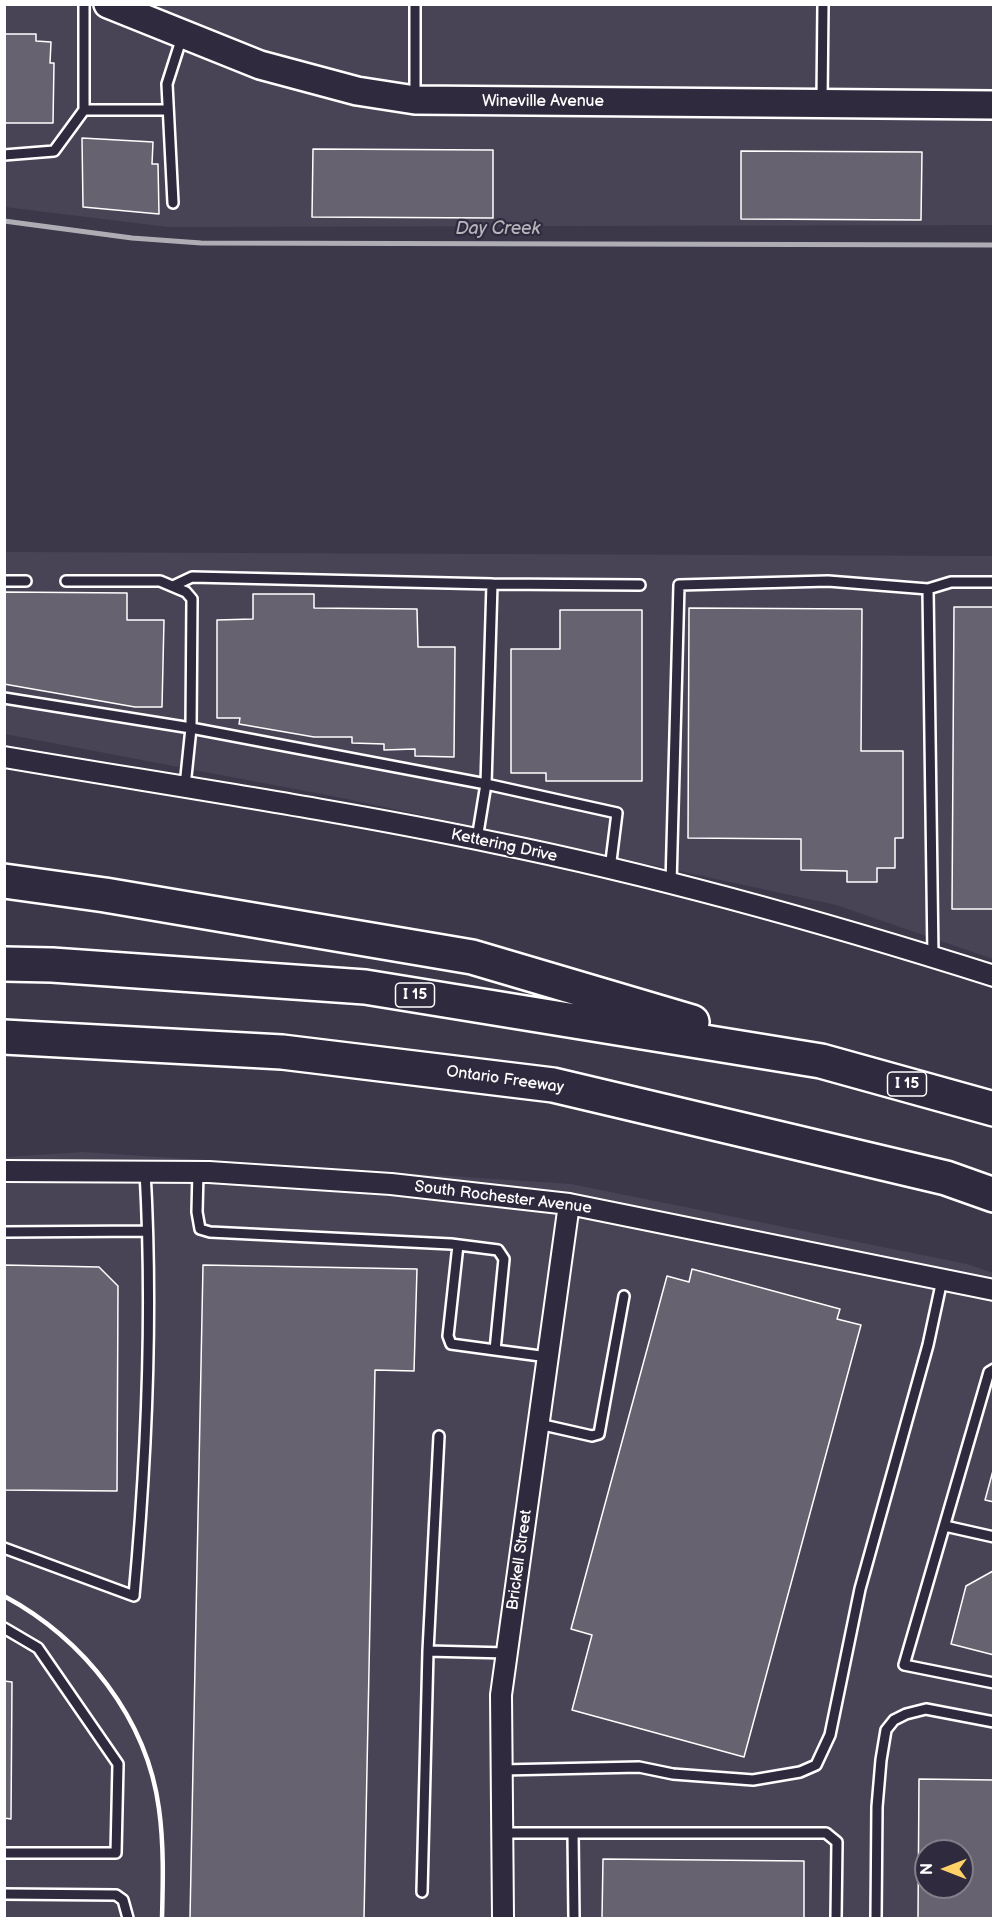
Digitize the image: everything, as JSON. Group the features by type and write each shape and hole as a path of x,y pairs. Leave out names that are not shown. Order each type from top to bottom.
{"highway":[{"path":"8,883 105,895 472,957 821,1060"},
{"name":"I 15","path":"4,964 63,965 365,987 821,1060 993,1109"},
{"name":"Ontario Freeway","path":"4,1037 282,1052 554,1085 946,1178 993,1195"},
{"path":"4,1056 149,1044"}],"street":[{"name":"Wineville Avenue","path":"108,4 260,65 357,91 415,100 993,105"},
{"name":"Kettering Drive","path":"4,756 310,807 477,839 610,869 797,916 993,976"},
{"name":"South Rochester Avenue","path":"4,1171 198,1172 391,1184 569,1204 993,1290"},
{"name":"Brickell Street","path":"503,1918 501,1695 569,1204"}],"lane":[{"path":"4,155 54,151 84,110 84,4"},
{"path":"415,4 415,100"},
{"path":"822,104 823,4"},
{"path":"173,203 167,84 183,34"},
{"path":"84,110 168,110"},
{"path":"174,586 192,577 640,585"},
{"path":"4,581 26,581"},
{"path":"66,581 160,581 186,592 192,599 191,728 185,786"},
{"path":"671,884 679,585 828,581 928,589 951,582 993,582"},
{"path":"477,839 486,784 492,584"},
{"path":"928,589 933,957"},
{"path":"4,698 191,728 486,784 617,813 610,869"},
{"path":"4,1548 134,1596 143,1494 147,1231 145,1171"},
{"path":"198,1172 197,1212 200,1229 210,1232 458,1245 498,1250 504,1259 495,1350"},
{"path":"4,1232 147,1231"},
{"path":"458,1245 448,1336 451,1344 548,1357"},
{"path":"502,1770 639,1767 673,1774 753,1780 800,1772 816,1765 830,1736 860,1589 928,1345 942,1280"},
{"path":"539,1424 592,1436 599,1434 624,1296"},
{"path":"993,1369 989,1372 904,1665 993,1683"},
{"path":"422,1892 428,1652 439,1436"},
{"path":"945,1526 993,1537"},
{"path":"4,1628 38,1648 118,1764 116,1853 4,1853"},
{"path":"428,1652 507,1653"},
{"path":"876,1918 877,1808 886,1730 894,1720 926,1709 993,1722"},
{"path":"502,1833 826,1833 837,1842 836,1918"},
{"path":"573,1833 574,1918"},
{"path":"4,1894 116,1894 123,1900 128,1918"}],"shaded area":[{"path":"5,5 993,5 993,225 168,227 5,207"},
{"path":"4,552 993,556 993,959 836,905 347,799 5,734"},
{"path":"83,1152 571,1184 967,1264 993,1273 993,1918 5,1918 5,1157"}],"building":[{"path":"4,34 36,34 36,41 51,42 50,63 54,63 53,123 4,123"},
{"path":"82,138 153,142 152,164 158,164 159,214 83,207"},
{"path":"313,149 493,150 493,218 312,217"},
{"path":"741,151 922,152 921,220 741,219"},
{"path":"4,592 127,593 127,620 164,620 162,707 135,707 4,684"},
{"path":"253,594 314,594 314,608 417,609 418,647 455,647 454,757 415,756 415,749 384,750 384,744 352,743 352,737 314,737 239,724 240,718 217,718 217,620 253,619"},
{"path":"954,607 994,607 994,919 993,909 952,909"},
{"path":"689,608 862,609 861,751 903,751 903,838 895,838 895,868 877,868 877,882 847,882 847,871 801,870 801,839 688,838"},
{"path":"560,610 642,610 642,781 546,781 546,773 511,773 511,649 560,649"},
{"path":"4,1265 99,1267 118,1286 117,1491 4,1490"},
{"path":"203,1265 417,1269 414,1371 375,1370 364,1918 190,1918"},
{"path":"692,1269 840,1309 837,1319 861,1325 744,1757 572,1710 592,1635 571,1629 667,1276 689,1282"},
{"path":"994,1467 994,1502 985,1500"},
{"path":"993,1571 994,1655 951,1644 966,1586"},
{"path":"4,1681 12,1682 11,1819 4,1818"},
{"path":"919,1779 994,1780 994,1918 918,1918 918,1899 974,1899 974,1839 919,1839"},
{"path":"603,1859 804,1861 804,1918 602,1918"}],"waterway":[{"name":"Day Creek","path":"4,221 132,238 201,243 994,245"}],"railway":[{"path":"4,1596 33,1614 85,1658 107,1684 126,1713 141,1743 152,1775 161,1823 162,1918"}]}
